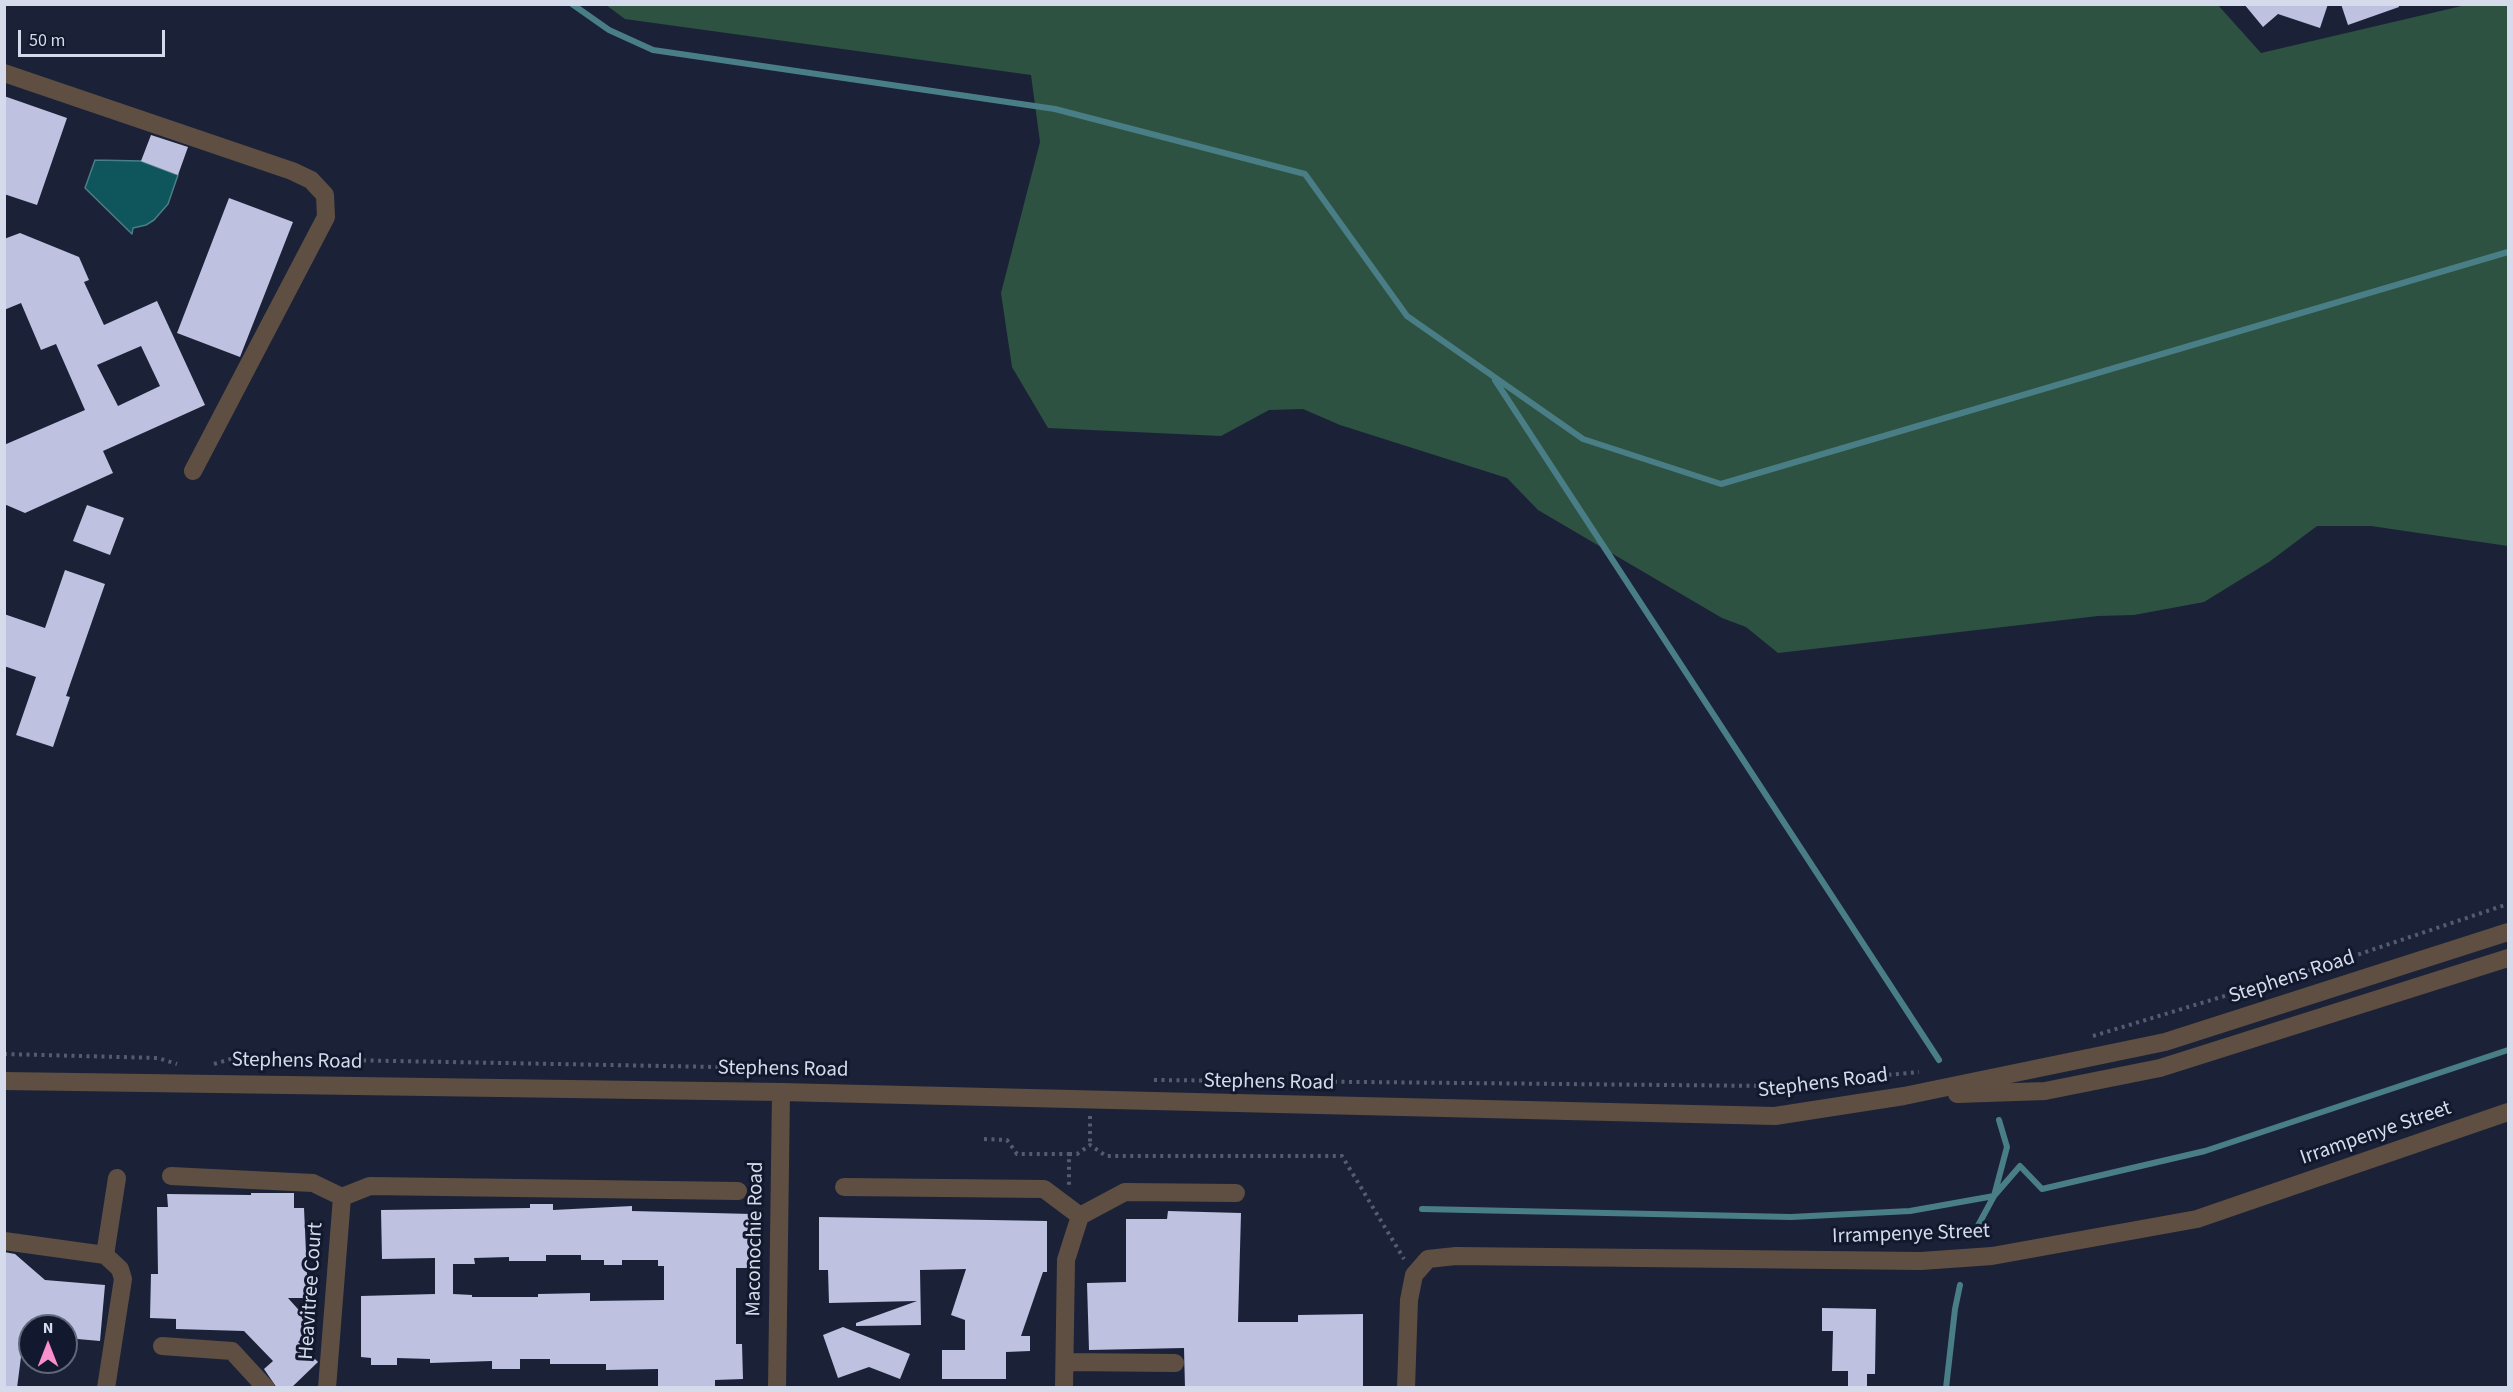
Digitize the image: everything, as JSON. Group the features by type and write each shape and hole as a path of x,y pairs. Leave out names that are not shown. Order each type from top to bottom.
{"street":[{"path":"4,73 292,171 311,180 325,195 326,217 193,471"},
{"name":"Stephens Road","path":"4,1081 781,1092 1775,1116 1904,1096 2164,1042 2508,932"},
{"path":"1904,1096 2045,1091 2160,1068 2508,958"},
{"name":"Maconochie Road","path":"777,1388 781,1092"},
{"name":"Irrampenye Street","path":"1414,1275 1428,1259 1456,1256 1921,1261 1992,1256 2196,1220 2508,1112"},
{"path":"171,1176 313,1183 342,1197 370,1186 738,1191"},
{"path":"105,1255 117,1178"},
{"path":"844,1187 1044,1189 1080,1216"},
{"path":"1064,1388 1066,1260 1080,1216 1125,1192 1236,1193"},
{"name":"Heavitree Court","path":"327,1388 342,1197"},
{"path":"4,1241 105,1255 120,1269 123,1279 106,1388"},
{"path":"1406,1388 1409,1300 1414,1275"},
{"path":"162,1346 232,1351 266,1388"},
{"path":"1065,1362 1174,1363"}],"path":[{"path":"2090,1037 2333,963 2508,904"},
{"path":"4,1054 158,1058 183,1066"},
{"path":"210,1065 234,1058 771,1068 800,1075"},
{"path":"1145,1080 1769,1086 1927,1071"},
{"path":"1090,1101 1090,1145"},
{"path":"984,1139 1007,1140 1017,1154 1077,1154 1090,1145"},
{"path":"1090,1145 1106,1156 1342,1156 1414,1275"},
{"path":"1059,1201 1069,1192 1069,1154"}],"shaded area":[{"path":"2217,4 2261,53 2466,5 2508,5 2508,546 2371,526 2317,526 2269,562 2204,602 2134,615 2098,616 1778,653 1746,627 1722,618 1538,510 1507,478 1340,425 1303,409 1269,410 1221,436 1048,428 1012,367 1001,293 1040,142 1031,75 625,19 606,5"},
{"path":"95,160 141,161 178,175 168,204 154,220 146,225 133,228 132,234 85,188"}],"building":[{"path":"2244,4 2328,4 2320,28 2278,14 2263,27"},
{"path":"2341,4 2398,4 2399,7 2348,25"},
{"path":"4,96 67,118 37,205 4,194"},
{"path":"151,135 188,147 178,175 141,161"},
{"path":"229,198 293,222 240,357 177,333"},
{"path":"20,233 79,257 89,280 84,282 104,325 157,301 205,405 103,451 113,473 25,513 4,504 4,445 85,410 56,344 41,350 21,303 4,310 4,239","holes":["141,346 160,386 118,406 97,365"]},
{"path":"87,505 124,518 110,555 73,541"},
{"path":"65,570 105,584 66,696 70,697 53,747 16,735 36,677 4,666 4,614 45,628"},
{"path":"251,1193 294,1193 294,1208 304,1208 308,1298 288,1298 314,1327 298,1342 318,1362 291,1388 277,1388 264,1369 273,1361 244,1331 176,1329 176,1319 150,1318 151,1274 158,1274 157,1207 168,1207 167,1194 251,1195"},
{"path":"530,1204 553,1204 553,1210 632,1206 632,1211 752,1214 752,1268 736,1268 736,1344 742,1344 743,1379 715,1380 715,1388 658,1388 658,1369 606,1370 606,1364 550,1364 550,1359 520,1359 520,1369 492,1369 492,1361 430,1363 430,1359 397,1358 397,1365 371,1365 371,1358 361,1357 361,1296 435,1294 435,1258 382,1259 381,1210 530,1208","holes":["546,1255 581,1255 581,1260 604,1260 604,1265 622,1265 622,1260 658,1260 658,1266 664,1266 664,1300 590,1301 590,1293 538,1294 538,1297 472,1297 472,1295 453,1294 453,1264 475,1264 474,1258 509,1257 509,1261 546,1261"]},
{"path":"1168,1211 1241,1213 1238,1322 1298,1322 1298,1315 1363,1314 1363,1388 1185,1388 1184,1348 1089,1350 1087,1283 1126,1282 1126,1219 1167,1219"},
{"path":"819,1217 1047,1221 1047,1272 1043,1272 1021,1336 1030,1336 1030,1351 1006,1352 1006,1379 942,1379 942,1350 965,1350 965,1320 951,1315 966,1269 920,1270 921,1325 856,1326 856,1323 917,1301 829,1303 828,1270 819,1270"},
{"path":"4,1252 15,1254 45,1280 105,1285 100,1341 78,1339 78,1314 18,1314 17,1388 4,1388"},
{"path":"1822,1308 1876,1309 1875,1374 1867,1374 1867,1388 1848,1388 1848,1371 1832,1371 1833,1331 1822,1331"},
{"path":"843,1327 910,1354 900,1379 869,1367 838,1378 823,1335"}],"waterway":[{"path":"572,4 609,30 653,50 1055,109 1305,174 1407,316 1583,439 1721,484 2508,252"},
{"path":"1495,380 1939,1060"},
{"path":"1422,1209 1791,1217 1910,1211 1994,1196 2020,1166 2042,1189 2205,1151 2508,1050"},
{"path":"1974,1233 1994,1196 2007,1147 1999,1120"},
{"path":"1946,1388 1960,1285"}]}
